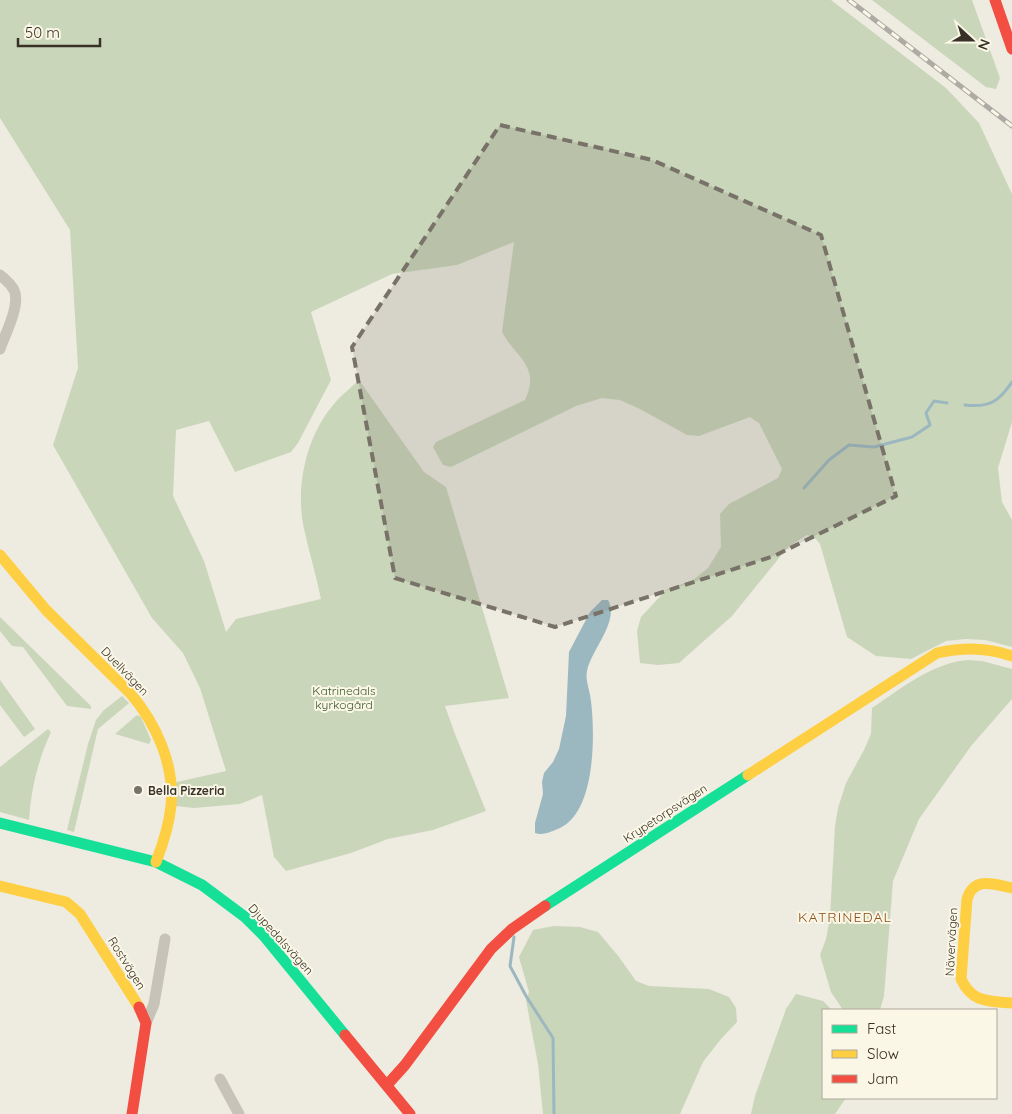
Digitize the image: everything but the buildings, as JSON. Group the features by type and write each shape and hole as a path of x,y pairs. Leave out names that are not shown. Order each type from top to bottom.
{"main road":[{"path":"995,0 1012,49"},
{"name":"Duellvägen","path":"0,555 36,600 127,690 145,712 156,734 169,774 171,803 166,832 156,862"},
{"name":"Krypetorpsvägen","path":"388,1085 417,1050 491,949 512,929 534,913 937,653 953,648 971,647 1012,656"},
{"name":"Djupedalsvägen","path":"0,822 156,862 202,885 245,917 290,967 410,1114"},
{"name":"Nävervägen","path":"1012,888 985,883 978,884 971,889 967,899 961,979 964,989 976,998 1012,1003"},
{"name":"Rostvägen","path":"0,886 66,902 74,907 140,1009 146,1023"},
{"path":"132,1114 146,1023"}],"street":[{"path":"0,275 13,289 16,297 14,310 0,349"},
{"path":"146,1023 154,1004 166,939"},
{"path":"220,1079 239,1114"}],"highlighted area":[{"path":"500,125 652,160 821,235 896,496 774,556 555,627 395,578 352,347"}],"green space":[{"name":"Katrinedals kyrkogård","path":"0,0 831,0 946,88 979,123 1012,194 1012,422 998,468 1002,502 1012,520 1012,647 985,640 966,639 946,641 911,659 876,656 847,637 820,544 815,538 807,535 788,547 732,616 679,663 658,665 640,663 637,631 641,617 666,590 693,580 708,568 721,547 720,514 729,504 778,478 782,469 759,423 750,417 699,436 687,435 620,400 602,398 576,406 451,467 443,465 433,447 436,442 525,400 529,388 530,379 525,363 502,332 514,242 457,265 392,274 311,312 331,380 298,443 291,452 235,472 209,421 176,430 173,496 204,561 226,632 236,619 321,599 303,524 301,492 303,476 310,445 325,416 337,401 359,380 424,472 446,487 509,698 445,706 486,811 433,830 388,839 351,853 286,871 274,857 262,795 240,804 194,808 176,806 168,784 226,771 200,688 183,653 152,618 53,445 78,368 70,230 0,118"},
{"path":"872,0 972,0 1000,78 996,89 986,87"},
{"path":"0,617 91,706 91,709 67,706 23,647 12,646 0,631"},
{"path":"968,660 982,661 1012,669 1012,699 971,746 919,819 893,881 884,996 880,1009 842,1009 831,992 820,955 826,939 830,917 835,826 838,808 846,783 871,734 872,708 930,671 955,662"},
{"path":"0,680 35,729 24,737 0,705"},
{"path":"122,696 129,703 98,729 74,832 67,830 88,744 96,720 104,710"},
{"path":"137,715 141,717 151,740 149,744 115,734"},
{"path":"48,729 51,732 42,753 36,775 31,797 29,820 0,812 0,767"},
{"path":"554,926 580,927 598,932 636,981 649,986 709,989 729,997 736,1008 737,1022 703,1062 680,1114 543,1114 538,1064 526,1000 529,992 519,957 533,930"},
{"path":"796,994 823,1001 831,1009 822,1009 822,1099 845,1099 835,1114 751,1114 755,1096 786,1009"}],"water":[{"path":"602,600 608,600 611,608 608,626 587,671 593,732 587,789 581,806 572,819 551,832 535,833 535,823 543,794 542,782 544,773 553,762 559,749 566,716 569,652 590,612"}],"waterway":[{"path":"965,405 974,406 993,402 1003,394 1012,382"},
{"path":"804,488 829,460 849,445 874,447 912,437 930,425 926,413 934,401 947,403"},
{"path":"514,937 510,966 526,996 553,1038 554,1114"}],"railway":[{"path":"849,0 1012,126"}],"traffic: fast":[{"path":"545,906 748,775"},
{"path":"0,823 156,862 202,885 245,917 264,936 345,1035"}],"traffic: slow":[{"path":"0,555 46,610 130,693 155,731 167,760 171,791 169,820 156,862"},
{"path":"748,775 937,653 975,649 1012,656"},
{"path":"1012,888 985,883 974,887 970,892 967,899 961,979 965,987 976,997 989,1001 1012,1003"},
{"path":"0,886 66,902 80,914 139,1007"}],"traffic: jam":[{"path":"995,0 1012,49"},
{"path":"387,1085 405,1065 491,949 512,929 545,906"},
{"path":"132,1114 146,1023 139,1007"},
{"path":"345,1035 410,1114"}],"place":[{"name":"Bella Pizzeria","path":"138,790"}],"district":[{"name":"KATRINEDAL","path":"845,917"}]}
